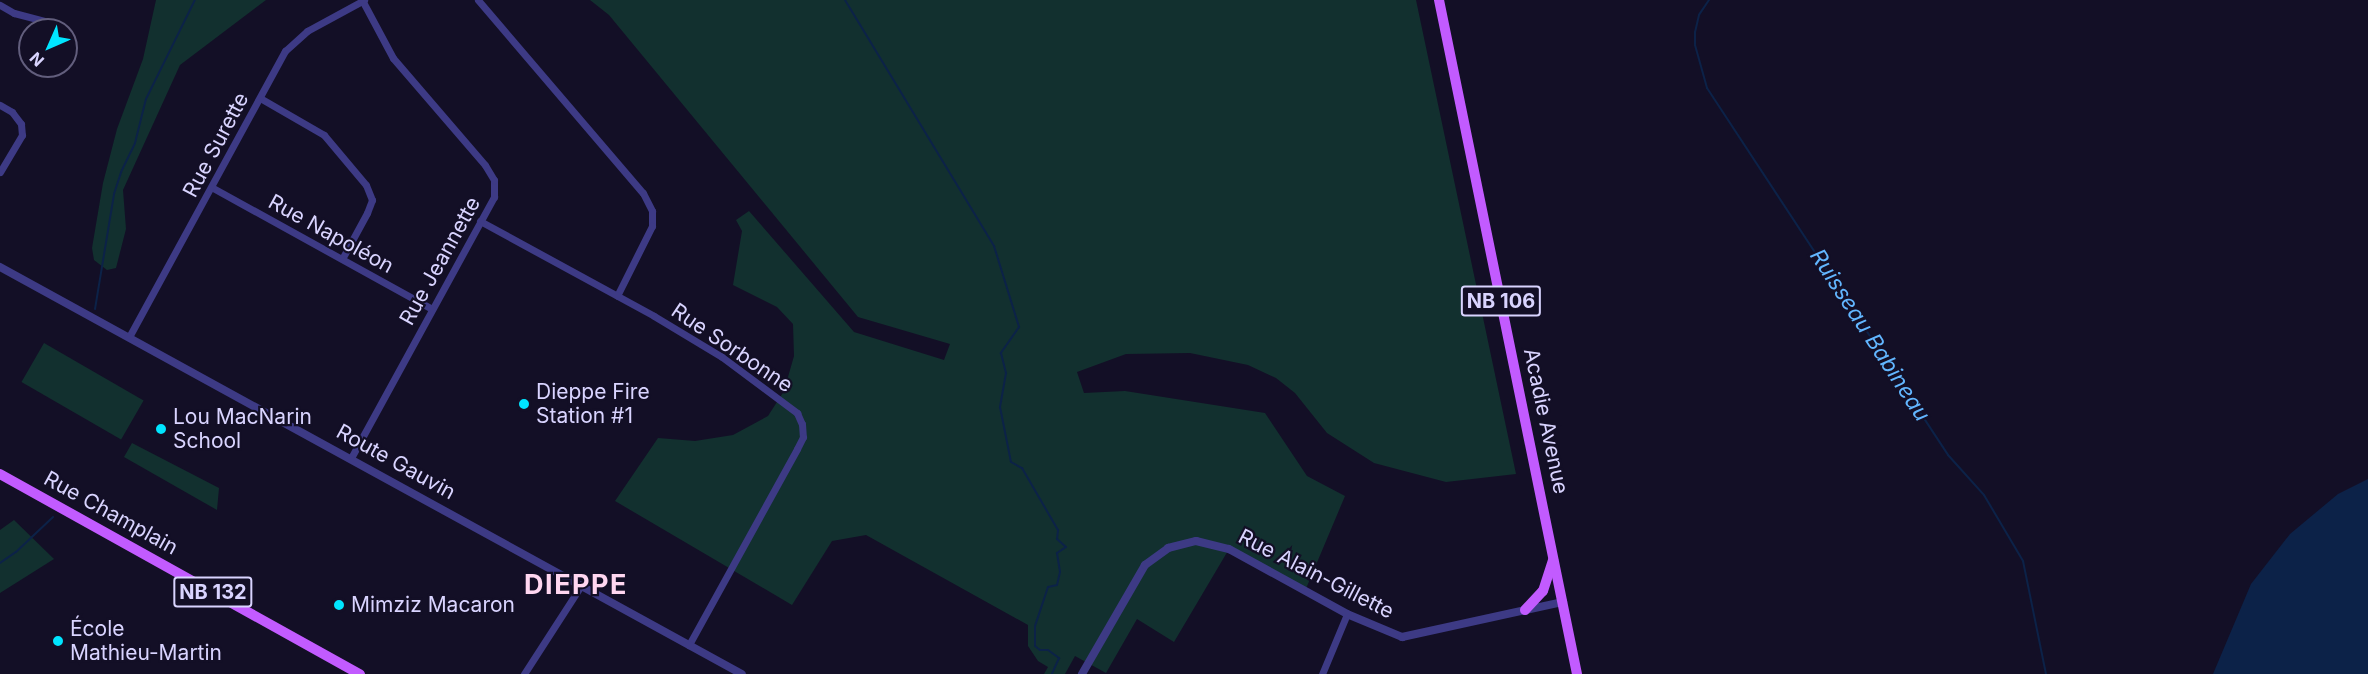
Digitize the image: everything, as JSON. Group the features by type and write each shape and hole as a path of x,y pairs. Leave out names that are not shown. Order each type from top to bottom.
{"main road":[{"name":"Acadie Avenue","path":"1438,0 1577,674"},
{"name":"Rue Champlain","path":"0,474 360,674"},
{"path":"1525,610 1543,591 1554,557"}],"street":[{"name":"Rue Surette","path":"129,337 213,188 285,51 297,39 363,0"},
{"name":"Rue Jeannette","path":"351,458 494,197 494,180 485,165 393,58 363,0"},
{"path":"478,0 643,193 651,211 651,226 617,296"},
{"path":"0,5 14,13 33,18"},
{"path":"260,98 324,135 366,185 372,200 342,259"},
{"path":"0,105 12,112 21,124 22,135 0,172"},
{"name":"Rue Napoléon","path":"213,188 432,309"},
{"name":"Rue Sorbonne","path":"480,221 722,357 787,404 796,412 802,424 803,437 797,449 689,645"},
{"name":"Route Gauvin","path":"0,267 582,584 742,674"},
{"name":"Rue Alain-Gillette","path":"1082,674 1145,565 1168,548 1196,541 1229,549 1347,614 1402,637 1563,602"},
{"path":"524,674 582,584"},
{"path":"1322,674 1347,614"}],"green space":[{"path":"156,0 266,0 180,65 123,190 126,229 116,268 107,270 94,260 92,248 103,183 117,129 143,59"},
{"path":"590,0 1416,0 1516,474 1446,482 1374,463 1327,433 1295,393 1276,378 1248,365 1190,353 1126,354 1077,372 1084,393 1125,391 1265,413 1307,476 1345,496 1305,591 1229,549 1174,642 1137,619 1106,673 1075,656 1065,674 1044,674 1048,667 1038,661 1028,646 1028,625 866,535 832,541 792,605 615,501 658,438 695,441 733,435 768,416 784,391 794,356 793,324 777,307 733,285 742,231 736,220 749,211 854,332 944,360 950,344 858,317 609,15"},
{"path":"44,343 144,400 121,439 22,382"},
{"path":"132,443 219,488 217,510 124,457"},
{"path":"14,520 54,559 0,593 0,530"}],"water":[{"path":"2368,479 2368,674 2213,674 2251,584 2290,534 2338,494"}],"waterway":[{"name":"Ruisseau Babineau","path":"95,309 114,194 121,172 135,143 146,99 195,0"},
{"path":"845,0 994,246 1019,327 1001,353 1006,373 1000,407 1011,462 1022,468 1058,530 1057,539 1066,547 1057,553 1060,572 1057,585 1048,587 1035,626 1035,646 1040,650 1048,650 1059,658 1052,674"},
{"name":"Ruisseau Babineau","path":"1709,0 1699,15 1695,32 1695,45 1707,88 1948,455 1984,495 2023,561 2046,674"},
{"name":"Ruisseau Babineau","path":"0,563 16,552 53,517"}],"place":[{"name":"Dieppe Fire Station #1","path":"524,404"},
{"name":"Lou MacNarin School","path":"161,429"},
{"name":"Mimziz Macaron","path":"339,605"},
{"name":"École Mathieu-Martin","path":"58,641"}],"district":[{"name":"DIEPPE","path":"576,585"}]}
